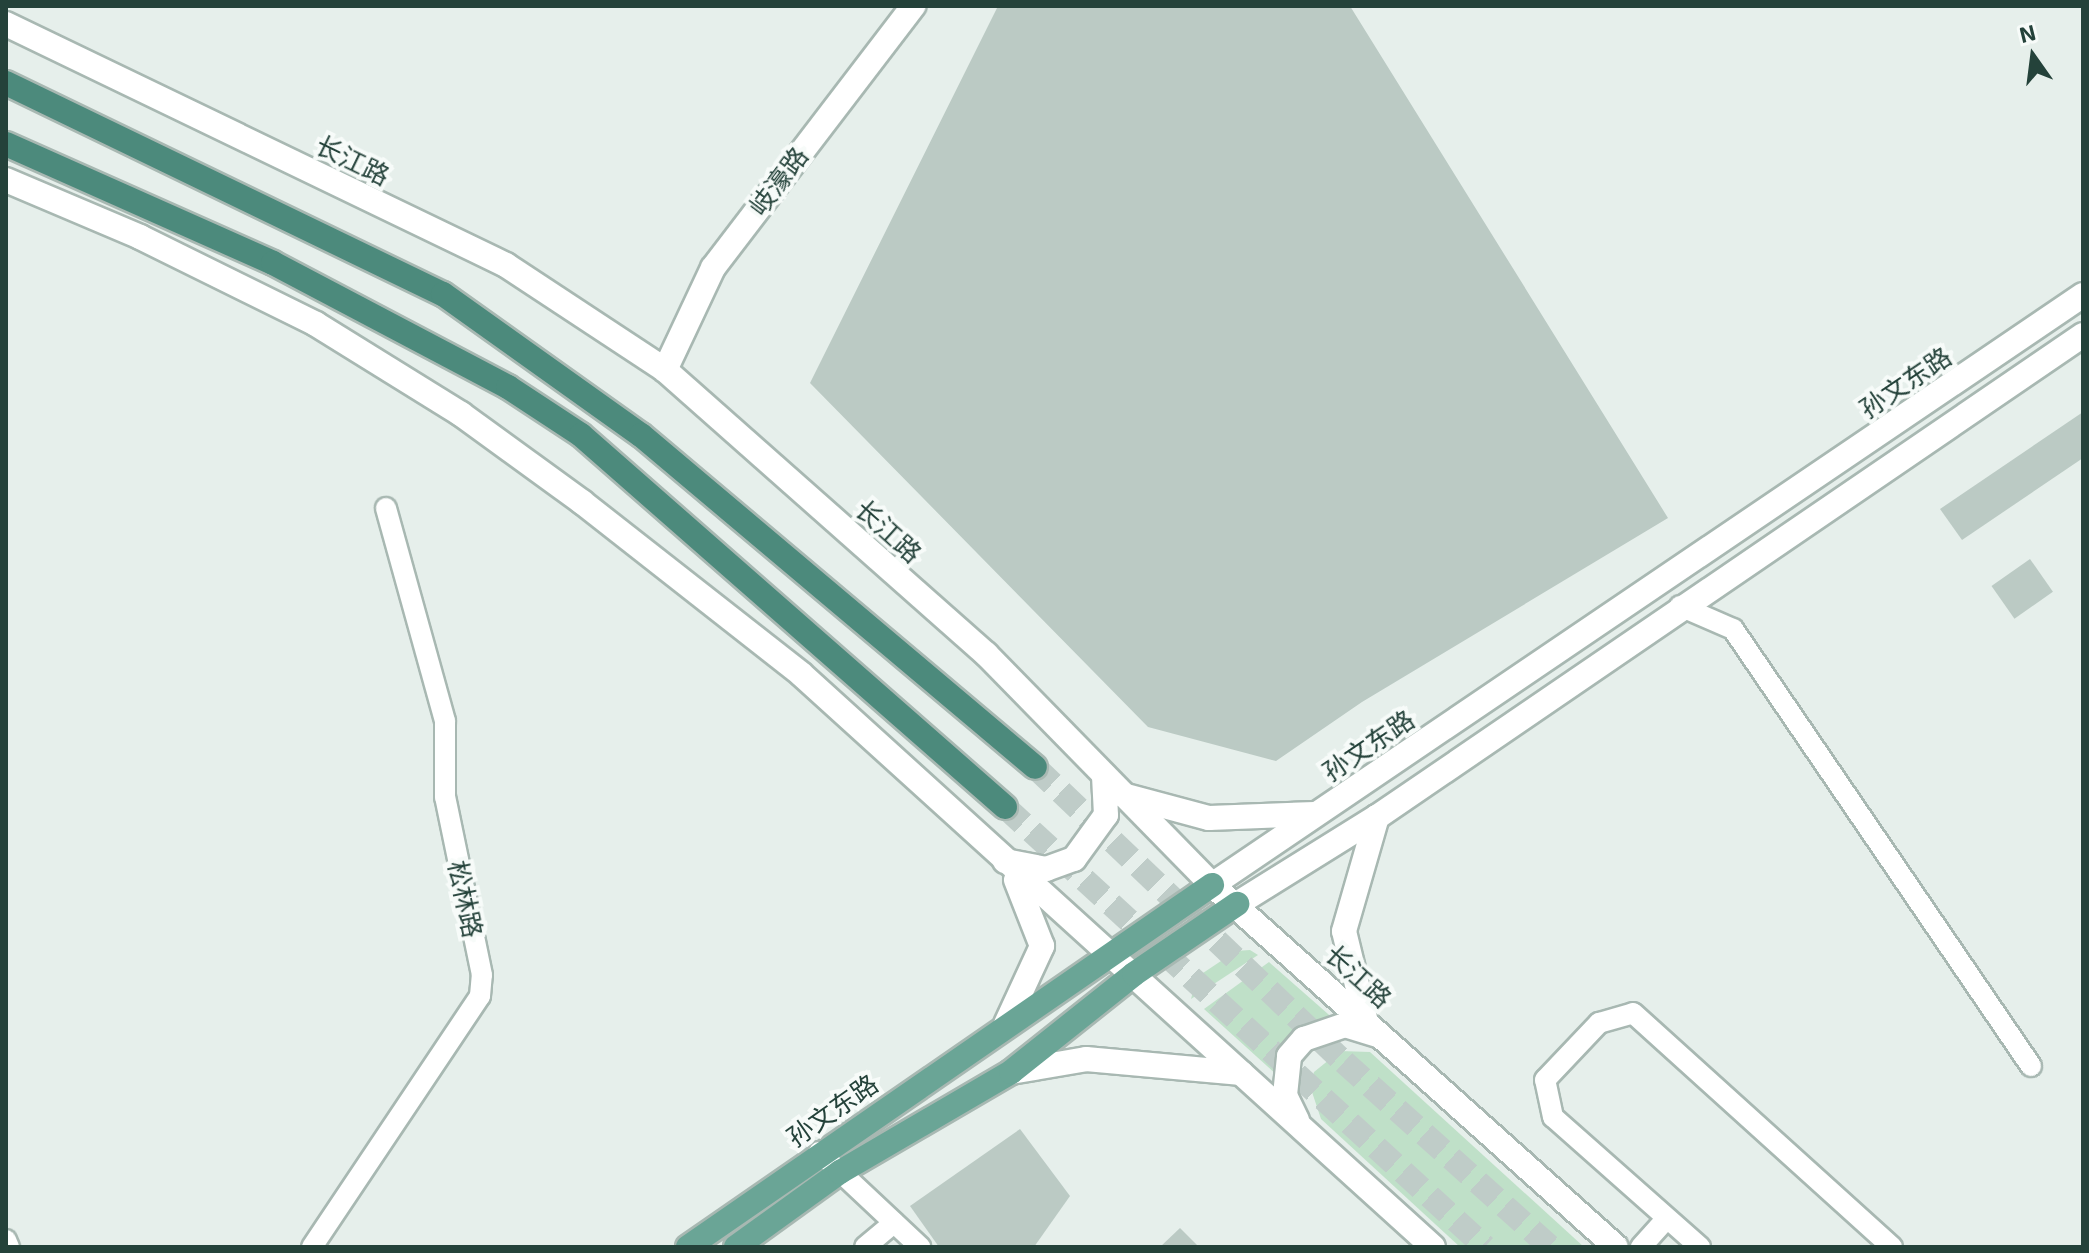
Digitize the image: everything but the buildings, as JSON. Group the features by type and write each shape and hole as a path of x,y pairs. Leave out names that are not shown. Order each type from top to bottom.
{"highway":[{"path":"6,83 443,294 493,327 641,435 1035,767"},
{"path":"6,144 273,263 532,403 581,435 1005,807"}],"main road":[{"name":"岐濠路","path":"665,370 713,268 913,6"},
{"name":"长江路","path":"6,24 506,265 665,370 986,654 1212,885 1388,1038 1616,1247"},
{"path":"6,37 72,58"},
{"path":"6,180 140,237 316,324 461,414 801,674 1433,1247"},
{"name":"孙文东路","path":"688,1247 819,1152 1006,1024 2083,295"},
{"path":"736,1247 840,1172 1011,1072 1134,974 1237,904 1377,817 1680,606 2083,335"},
{"path":"1005,861 1046,869 1074,859 1106,815 1104,775"},
{"path":"1123,795 1209,818 1317,814"},
{"path":"1366,1020 1344,931 1377,817"},
{"path":"1005,861 1032,907 1042,946 1006,1024"},
{"path":"1301,1129 1285,1095 1289,1056 1304,1039 1345,1025 1388,1038"},
{"path":"1011,1072 1086,1059 1241,1073"}],"street":[{"name":"松林路","path":"312,1247 480,996 482,975 445,797 445,721 386,508"},
{"path":"1680,606 1733,629 2031,1066"},
{"path":"1700,1247 1665,1220 1553,1117 1545,1080 1599,1023 1633,1013 1892,1247"},
{"path":"819,1152 920,1247"},
{"path":"1641,1247 1665,1220"},
{"path":"865,1247 894,1223"},
{"path":"6,1240 9,1247"}],"green space":[{"path":"1250,950 1258,955 1191,999 1197,977 1236,951"},
{"path":"1269,962 1336,1021 1278,1076 1204,1009"},
{"path":"1340,1051 1370,1052 1584,1247 1460,1247 1321,1119 1310,1086 1314,1072"}],"tunnel":[{"path":"1035,767 1344,1062 1550,1247"},
{"path":"1005,807 1485,1247"}]}
